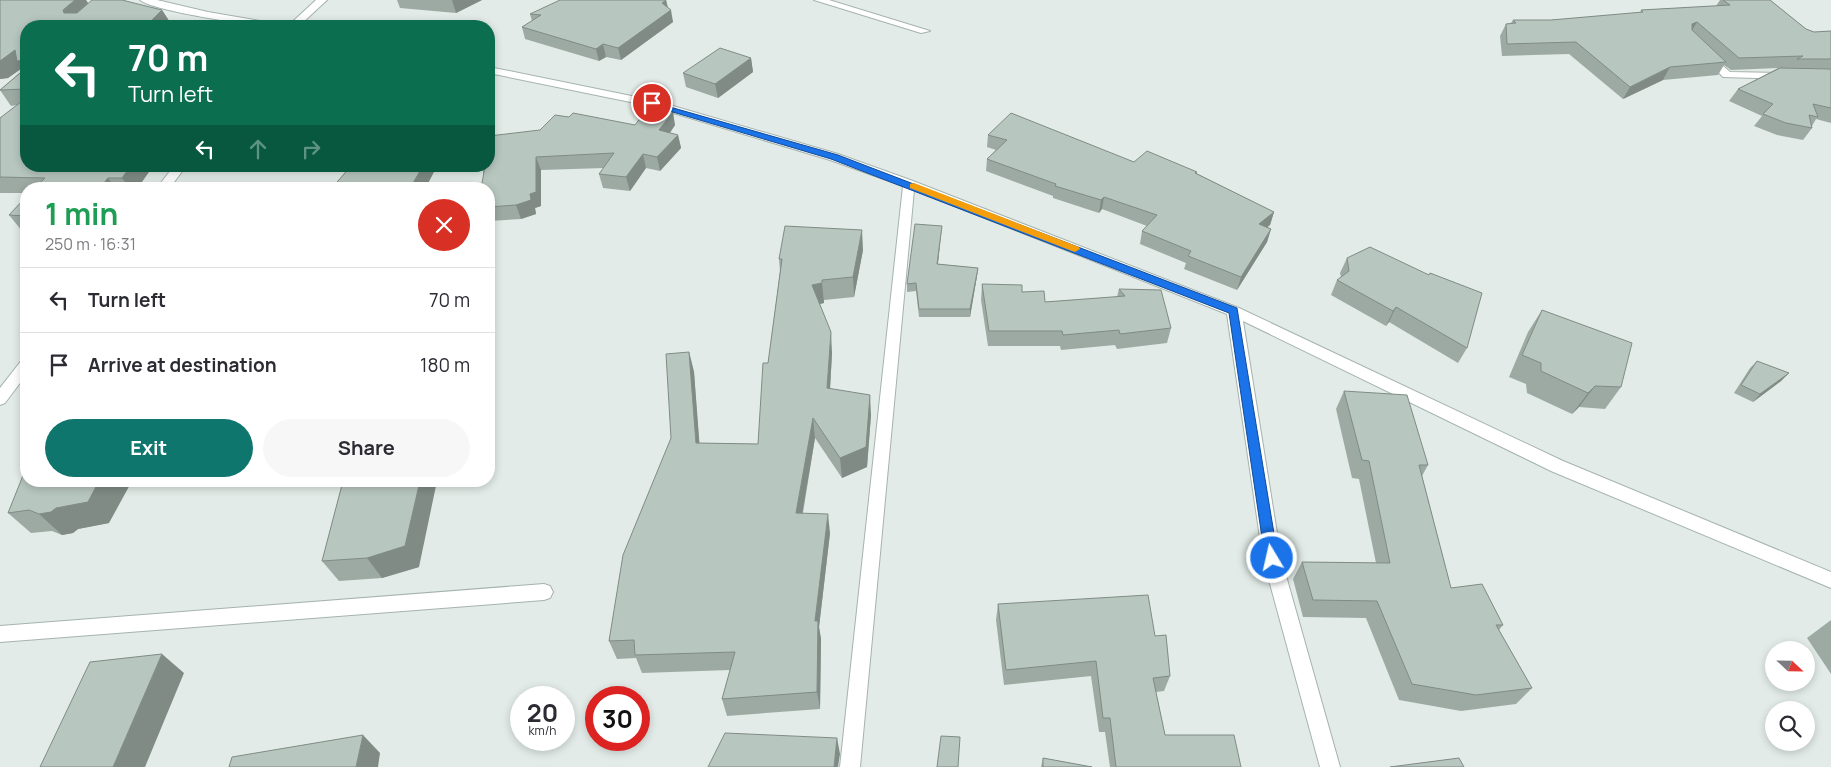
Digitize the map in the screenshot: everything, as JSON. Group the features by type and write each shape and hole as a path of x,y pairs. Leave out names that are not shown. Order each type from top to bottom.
{"street":[{"path":"145,0 237,20"},
{"path":"300,20 322,0"},
{"path":"819,0 925,30"},
{"path":"1702,51 1727,75 1793,76"},
{"path":"495,71 652,103 778,138 909,184 1234,311 1557,466 1831,580"},
{"path":"167,182 175,172"},
{"path":"850,767 909,184"},
{"path":"1234,311 1272,558 1312,696 1330,767"},
{"path":"0,399 20,373"},
{"path":"0,634 544,592"}],"building":[{"path":"0,0 75,0 63,10 64,13 77,13 92,0 122,0 162,10 152,20 20,20 20,61 17,61 15,50 0,61"},
{"path":"560,0 666,0 662,3 671,10 618,48 603,44 596,49 522,27 541,15 530,14"},
{"path":"1723,0 1770,0 1806,29 1814,32 1831,31 1831,59 1797,59 1803,56 1739,58 1697,22 1692,24 1692,30 1726,62 1670,67 1630,87 1576,42 1507,44 1506,24 1516,23 1513,20 1551,20 1643,12 1641,10 1730,5"},
{"path":"720,48 751,58 715,84 683,73"},
{"path":"1780,68 1831,69 1831,108 1813,104 1818,117 1809,115 1812,128 1786,123 1763,114 1773,104 1738,89"},
{"path":"20,73 20,89 0,90"},
{"path":"655,99 673,112 659,130 678,135 657,157 643,154 626,177 599,174 614,153 536,157 536,192 530,194 531,200 516,205 495,207 495,182 482,182 484,172 495,172 495,135 540,130 555,115 569,117 573,113 635,125"},
{"path":"20,103 20,172 126,172 122,178 108,178 105,182 41,182 45,178 0,177 0,118"},
{"path":"1011,113 1134,162 1147,151 1197,172 1195,173 1274,212 1259,224 1271,229 1241,277 1188,256 1191,251 1142,231 1157,215 1104,197 1101,200 1055,186 1056,184 987,159 1007,140 988,135"},
{"path":"346,172 419,172 414,182 337,182"},
{"path":"20,203 20,216 9,215"},
{"path":"915,224 942,226 937,264 978,268 970,309 919,309 916,283 907,284"},
{"path":"785,226 862,230 853,277 822,280 822,283 812,285 831,332 827,388 870,395 866,447 840,458 813,418 796,513 828,514 815,621 818,621 817,692 722,699 735,652 635,655 634,640 609,641 623,555 671,438 666,354 689,352 696,443 758,444 763,363 768,363 782,259 779,259"},
{"path":"1370,247 1429,275 1430,273 1482,293 1467,348 1396,307 1393,311 1337,280 1349,271 1347,258"},
{"path":"982,284 1022,285 1022,292 1044,291 1045,302 1125,296 1119,289 1161,290 1171,328 1120,334 1119,330 1063,335 1062,331 989,331"},
{"path":"1542,310 1632,343 1621,387 1595,386 1588,393 1541,371 1541,363 1522,355"},
{"path":"1757,361 1789,373 1760,394 1741,385"},
{"path":"1344,391 1407,395 1428,465 1419,465 1451,588 1482,584 1503,625 1496,625 1532,688 1476,695 1412,684 1377,601 1313,600 1302,562 1390,563 1369,461 1362,460"},
{"path":"20,483 20,487 96,487 88,502 56,508 51,512 39,514 29,510 8,513"},
{"path":"341,487 419,487 405,546 367,558 322,561"},
{"path":"1148,595 1155,636 1166,635 1170,676 1153,678 1165,735 1234,735 1241,767 1116,767 1110,718 1103,718 1096,661 1006,670 998,604"},
{"path":"162,654 113,767 40,767 90,662"},
{"path":"725,733 837,738 834,767 708,767"},
{"path":"363,735 356,767 229,767 232,757"},
{"path":"941,736 960,737 958,767 937,767"},
{"path":"1043,758 1092,767 1043,767"},
{"path":"1459,758 1464,767 1390,767"}],"slow traffic":[{"path":"914,186 1075,249"}],"route":[{"path":"652,103 742,128 834,157 909,184 1234,311 1272,558"}]}
